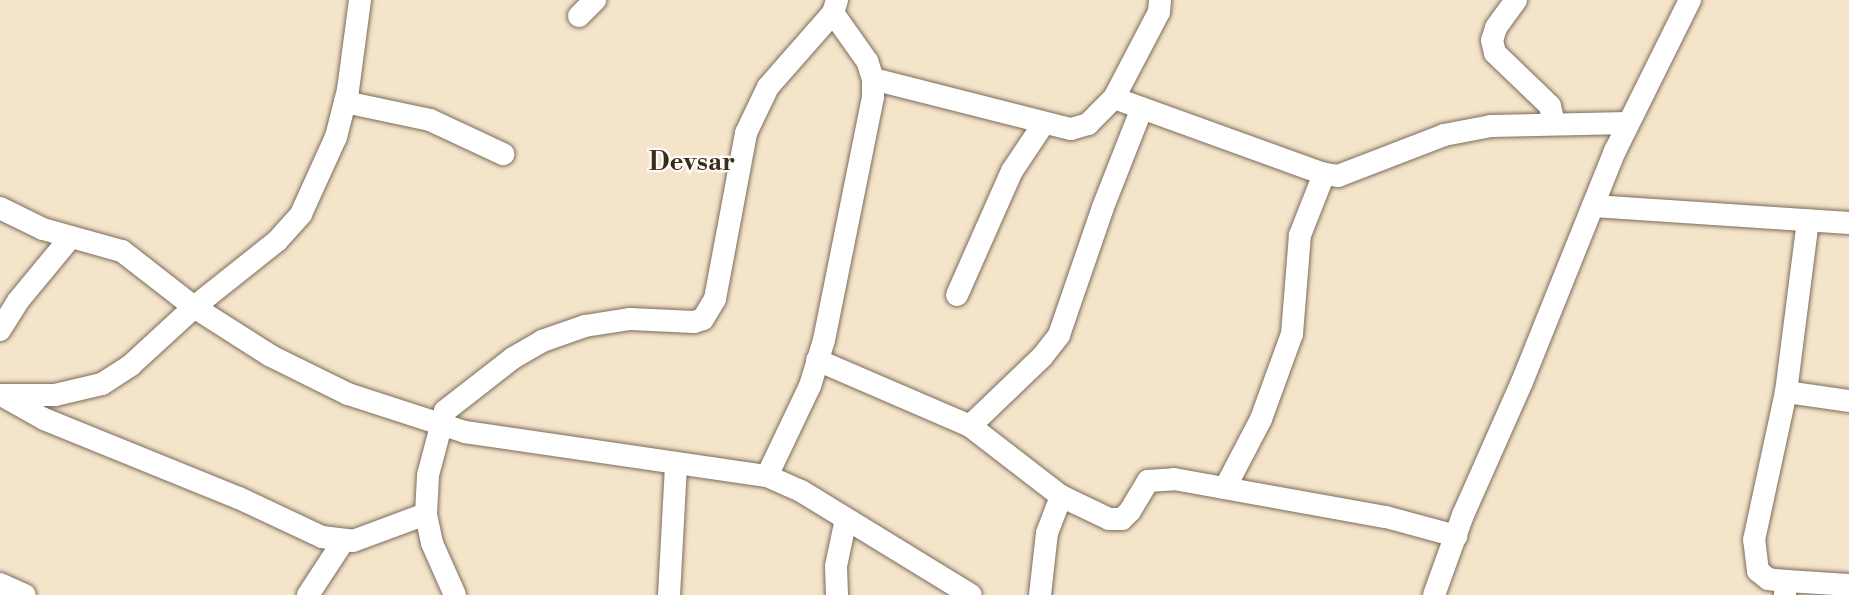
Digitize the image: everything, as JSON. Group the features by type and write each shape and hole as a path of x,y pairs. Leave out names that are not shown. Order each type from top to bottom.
{"street":[{"path":"1,395 55,395 102,384 131,365 194,307 237,276 301,214 323,172 345,102 360,0"},
{"path":"873,79 1044,123 1080,129 1114,98 1159,12 1160,0"},
{"path":"1516,0 1496,28 1492,40 1495,53 1550,106 1554,123"},
{"path":"1434,595 1455,536 1628,123 1690,0"},
{"path":"455,595 432,543 426,514 428,475 439,424 453,401 542,341 585,326 630,319 694,322 704,319 715,298 746,134 768,87 835,6 867,61 873,79 836,286 818,360 810,386 767,476"},
{"path":"1114,98 1324,174 1338,176 1444,135 1491,126 1628,123"},
{"path":"345,102 430,120 503,154"},
{"path":"970,426 1042,357 1059,335 1102,207 1142,108"},
{"path":"957,295 1012,171 1044,123"},
{"path":"1225,488 1260,419 1292,334 1300,235 1324,174"},
{"path":"1593,206 1849,223"},
{"path":"0,208 71,237 122,251 194,307 271,356 320,380 439,424 519,442 767,476 801,491 971,595"},
{"path":"1808,220 1786,392 1754,540 1753,558 1758,572 1786,588 1849,585"},
{"path":"0,330 18,301 71,237"},
{"path":"818,360 970,426 1061,496 1109,519 1122,519 1148,481 1174,478 1386,517 1455,536"},
{"path":"1786,392 1849,401"},
{"path":"1,395 118,451 342,543"},
{"path":"669,595 676,465"},
{"path":"1040,595 1047,533 1061,496"},
{"path":"308,595 342,543 426,514"},
{"path":"837,595 836,566 846,519"},
{"path":"0,584 25,595"}],"district":[{"name":"Devsar","path":"692,163"}]}
